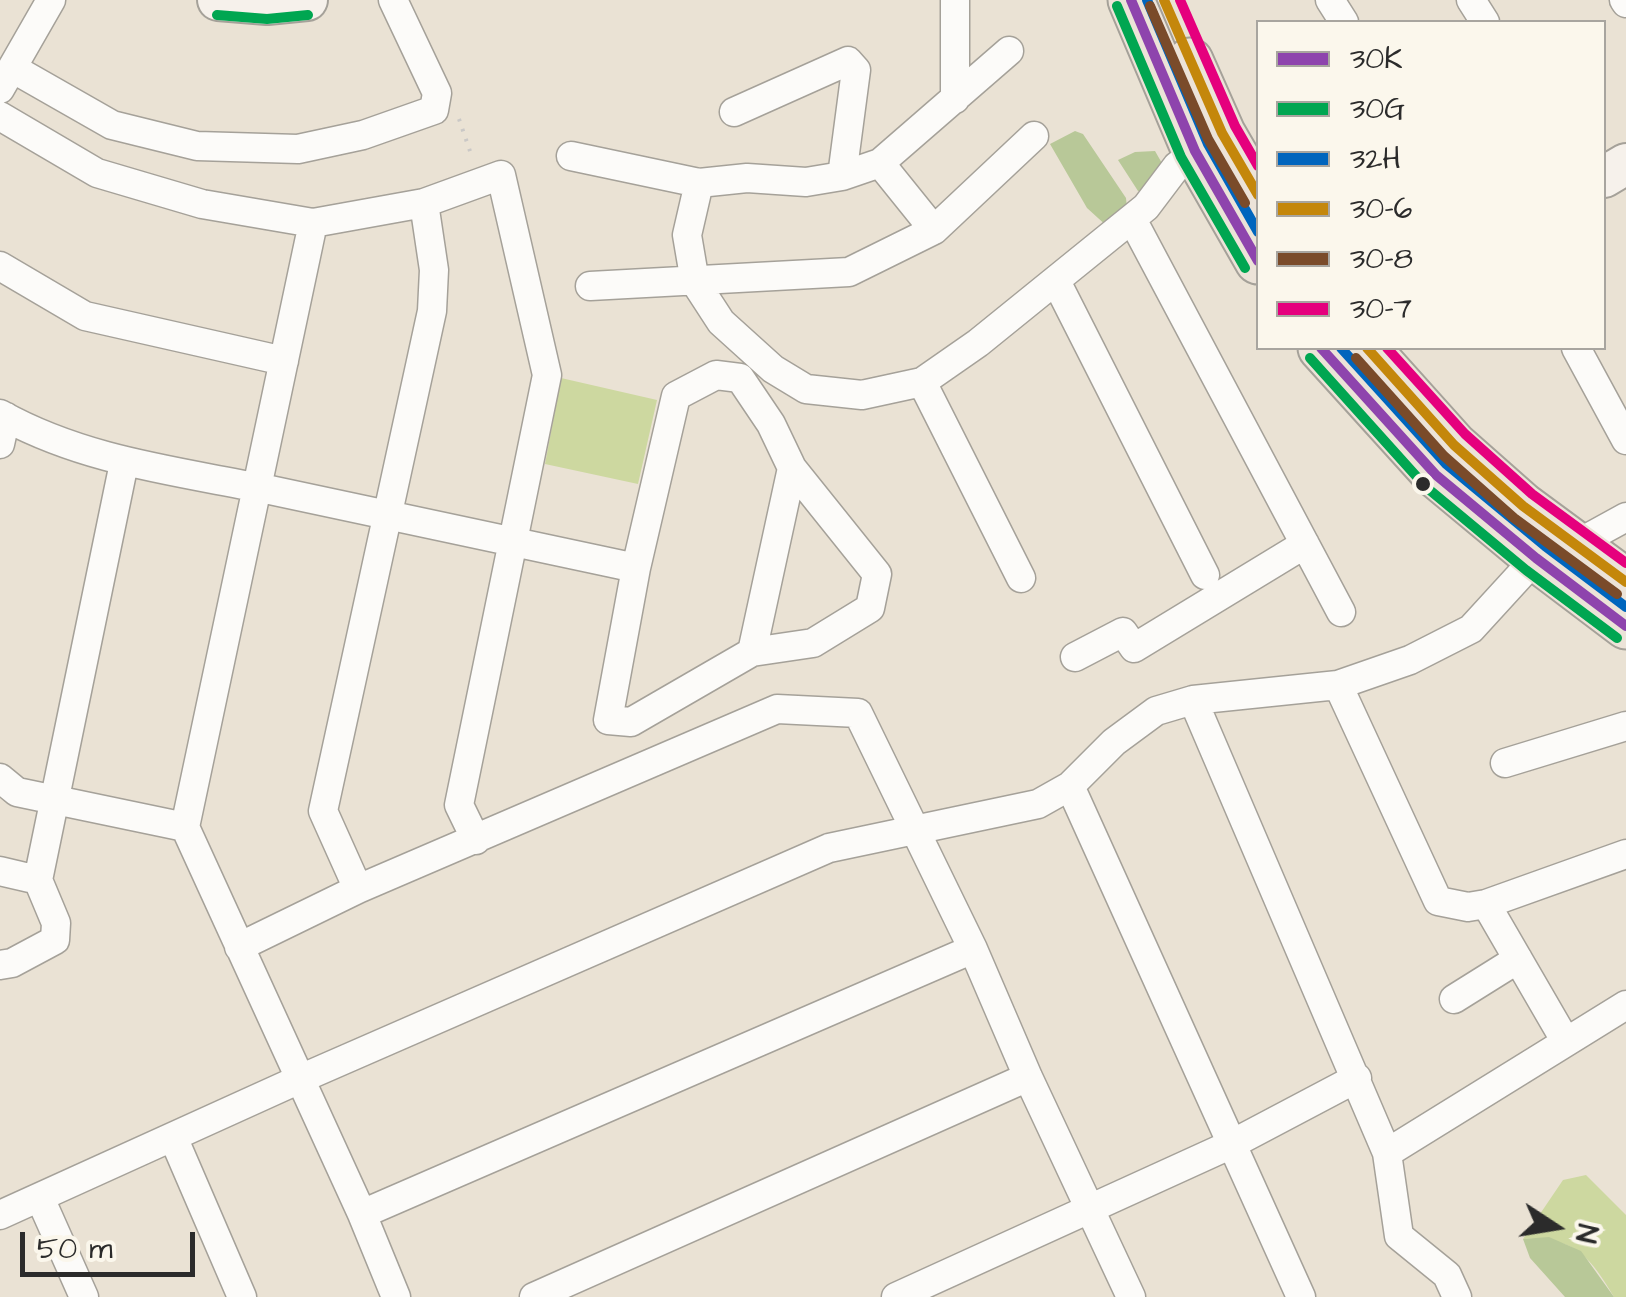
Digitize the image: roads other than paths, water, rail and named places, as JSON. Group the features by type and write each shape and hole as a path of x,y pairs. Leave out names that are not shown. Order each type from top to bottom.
{"main road":[{"path":"1131,0 1208,142 1256,192"},
{"path":"1164,0 1208,142 1256,256"},
{"path":"1326,350 1436,475 1556,552 1626,582"},
{"path":"1369,350 1454,445 1522,506 1556,552 1626,626"}],"street":[{"path":"51,0 6,78 112,126 197,146 298,149 364,134 434,110 437,93 393,0"},
{"path":"218,0 267,4 307,0"},
{"path":"955,0 955,99"},
{"path":"572,156 699,183 746,178 806,182 842,176 880,163 1009,52"},
{"path":"734,112 848,61 856,70 842,176"},
{"path":"0,116 98,173 202,204 313,223 424,203 501,176 547,375 459,805 476,840"},
{"path":"590,286 849,272 934,230 1034,136"},
{"path":"699,183 687,235 695,282 721,322 774,369 806,389 862,395 922,382 978,343 1146,207 1177,166 1208,142"},
{"path":"880,163 934,230"},
{"path":"358,890 324,811 432,312 434,270 424,203"},
{"path":"1132,219 1341,612"},
{"path":"313,223 185,827 396,1297"},
{"path":"0,266 85,316 284,360"},
{"path":"1056,280 1205,576"},
{"path":"1577,350 1626,440"},
{"path":"716,375 740,378 771,424 792,468 877,574 870,608 813,643 752,652 631,722 608,720 636,568 676,396 716,375"},
{"path":"922,382 1021,578"},
{"path":"771,424 806,389"},
{"path":"2,425 124,463 636,568"},
{"path":"0,965 12,963 55,940 56,923 38,880 124,463"},
{"path":"752,652 792,468"},
{"path":"0,1216 300,1079 830,848 1038,804 1070,786 1114,742 1156,710 1193,700 1338,685 1410,660 1470,629 1556,552 1626,517"},
{"path":"1075,657 1123,632 1134,648 1305,544"},
{"path":"1338,685 1438,901 1468,907 1486,904 1626,854"},
{"path":"1193,700 1387,1153 1400,1236 1447,1275 1457,1297"},
{"path":"240,947 358,890 777,709 858,712 974,949 1028,1077 1130,1297"},
{"path":"1505,763 1626,726"},
{"path":"0,778 17,792 185,827"},
{"path":"1070,786 1301,1297"},
{"path":"0,872 38,880"},
{"path":"1486,904 1566,1042"},
{"path":"362,1214 974,949"},
{"path":"1454,999 1518,959"},
{"path":"1387,1153 1626,1005"},
{"path":"534,1297 1028,1077"},
{"path":"896,1297 1232,1144 1358,1078"},
{"path":"173,1137 242,1297"},
{"path":"40,1198 74,1294"}]}
